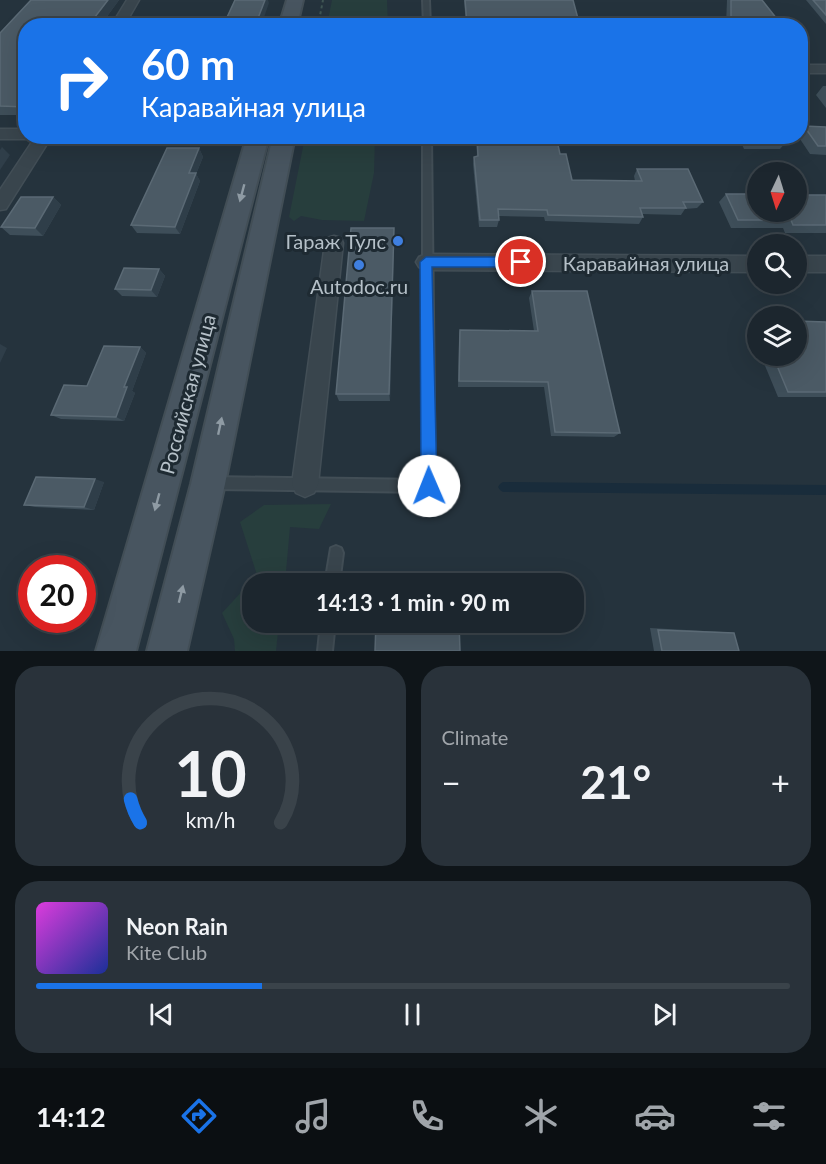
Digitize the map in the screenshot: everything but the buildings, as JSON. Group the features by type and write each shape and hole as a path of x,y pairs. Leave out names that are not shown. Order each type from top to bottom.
{"main road":[{"path":"290,18 295,0"},
{"name":"Российская улица","path":"116,651 256,144"},
{"name":"Российская улица","path":"167,651 207,484 282,144"}],"street":[{"path":"122,18 133,0"},
{"path":"808,69 826,69"},
{"path":"0,134 18,134"},
{"path":"0,204 39,144"},
{"path":"305,484 334,243"},
{"name":"Каравайная улица","path":"426,262 747,264"},
{"path":"807,264 826,264"}],"lane":[{"path":"426,0 426,18"},
{"path":"207,484 429,486 427,144"},
{"path":"334,573 336,553"},
{"path":"325,651 327,633"}],"path":[{"path":"320,18 323,0"}],"green space":[{"path":"332,0 387,0 388,18 328,18"},
{"path":"304,144 375,144 374,173 364,221 322,220 301,216 294,221 289,217"},
{"path":"331,504 319,529 290,527 286,573 256,573 240,522 264,505"},
{"path":"242,591 242,633 278,633 276,651 235,651 234,639 222,613"}],"waterway":[{"path":"503,487 826,490"}],"place":[{"name":"Гараж Тулс","path":"398,241"},
{"name":"Autodoc.ru","path":"359,265"}],"route":[{"path":"429,486 426,262 521,262"}]}
